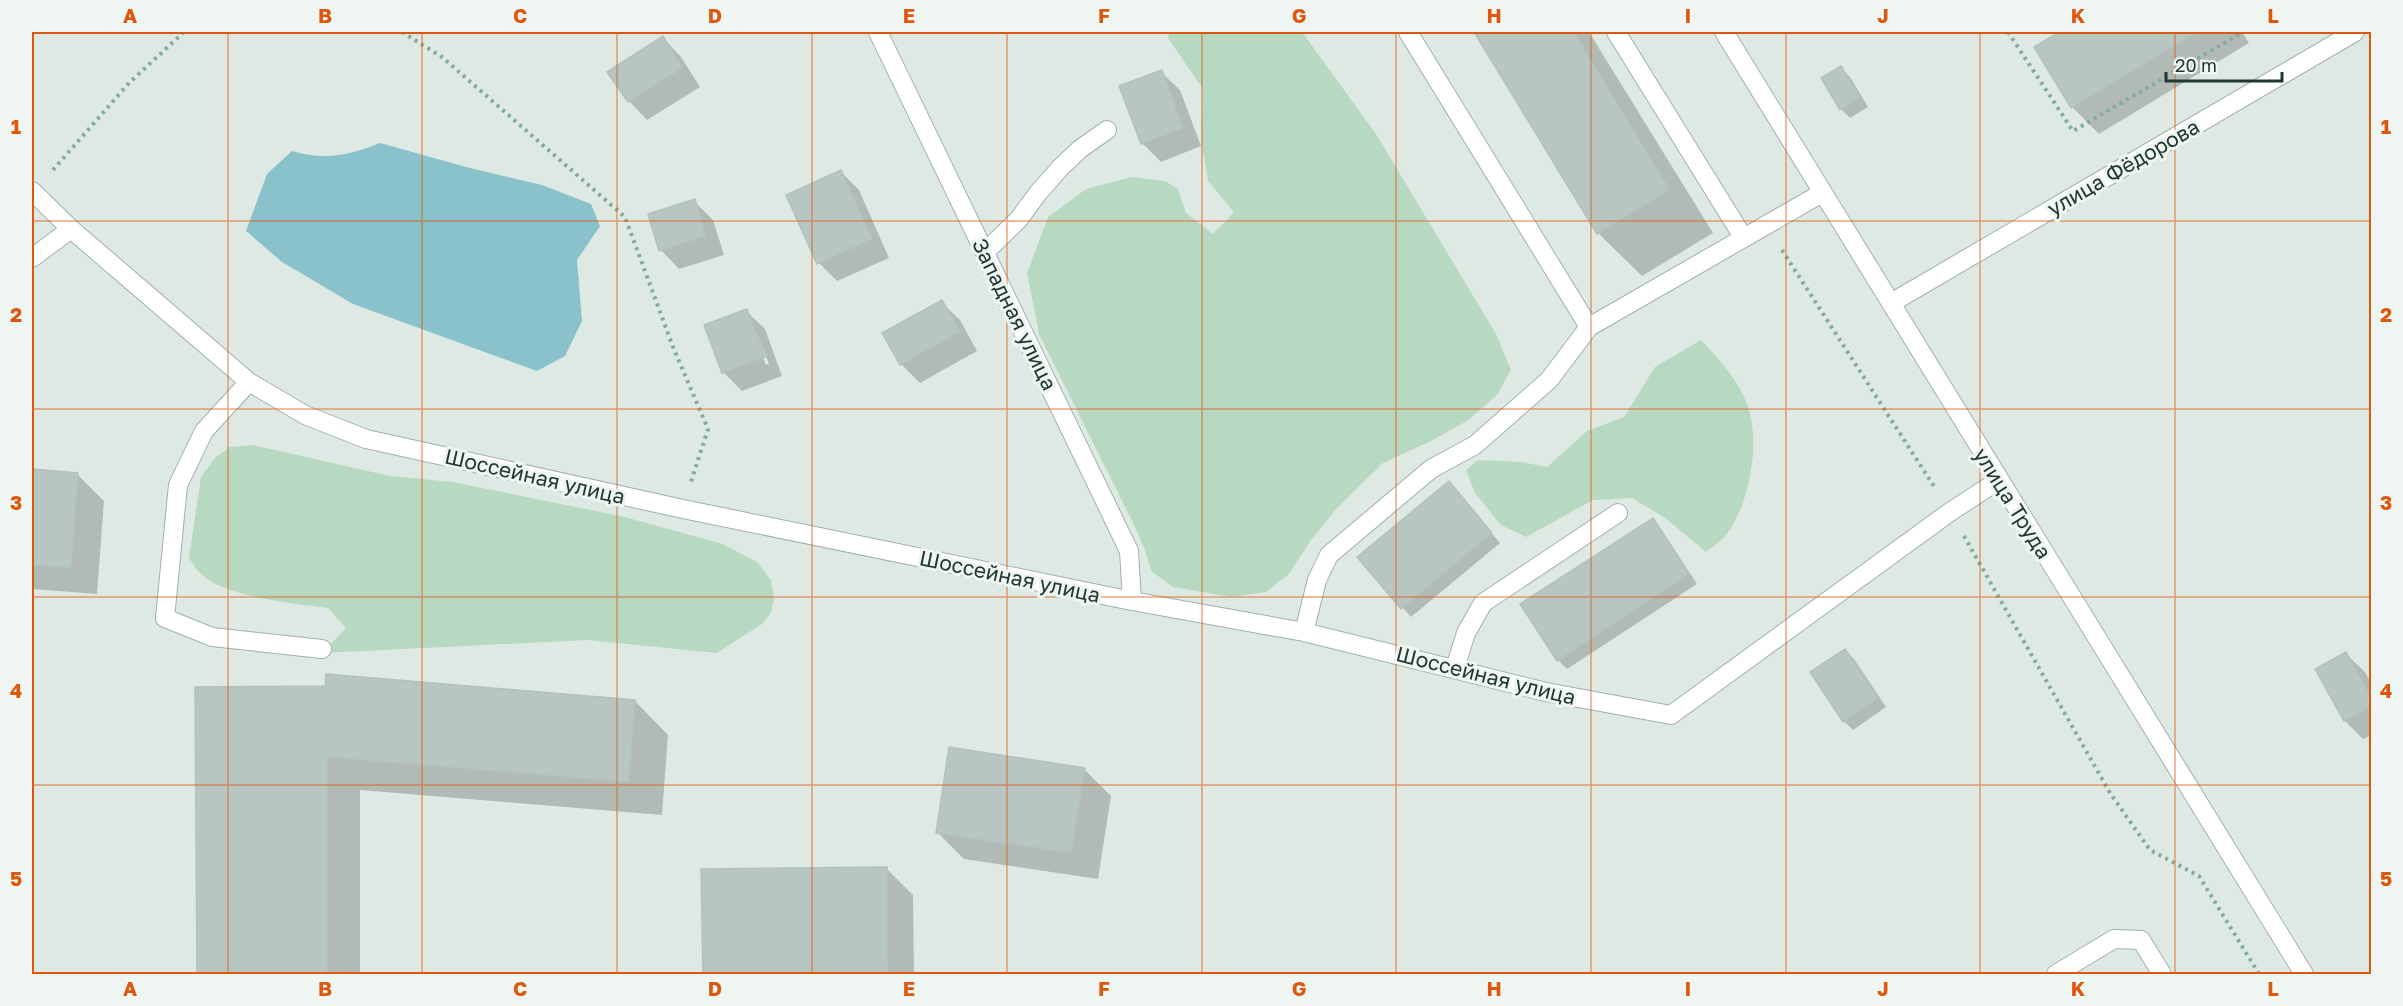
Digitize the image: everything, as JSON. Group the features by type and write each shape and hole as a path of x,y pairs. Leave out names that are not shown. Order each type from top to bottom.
{"street":[{"name":"Западная улица","path":"879,32 1129,551 1132,602"},
{"path":"1408,32 1589,327"},
{"path":"1616,32 1743,237"},
{"name":"улица Труда","path":"1724,32 2304,975"},
{"name":"улица Фёдорова","path":"1891,303 2355,32"},
{"path":"985,252 1019,219 1060,168 1080,148 1107,130"},
{"name":"Шоссейная улица","path":"33,192 71,229 249,382 305,415 366,439 683,509 1132,602 1304,632 1546,692 1671,715 1950,512 1999,480"},
{"path":"1304,632 1317,580 1329,555 1431,470 1475,445 1549,380 1589,327 1822,193"},
{"path":"32,258 71,229"},
{"path":"249,382 204,431 178,485 165,618 212,637 321,649"},
{"path":"1455,668 1466,633 1483,603 1618,513"},
{"path":"2056,975 2114,939 2141,940 2162,975"}],"path":[{"path":"33,192 129,83 184,32"},
{"path":"402,32 442,57 625,217 673,347 708,429 683,509"},
{"path":"2008,32 2073,131 2243,32"}],"green space":[{"path":"1169,32 1302,32 1376,134 1496,334 1511,370 1497,395 1467,421 1383,463 1337,508 1311,540 1289,574 1266,592 1231,597 1173,587 1151,571 1134,525 1039,334 1027,273 1048,217 1086,189 1132,177 1165,181 1178,189 1186,213 1213,234 1234,212 1208,181 1201,139 1203,89 1168,38"},
{"path":"1701,340 1723,365 1742,393 1750,413 1753,443 1750,476 1735,521 1727,534 1706,552 1665,518 1632,498 1593,500 1526,537 1501,525 1475,493 1466,470 1478,460 1522,462 1547,467 1587,431 1624,417 1655,367"},
{"path":"253,445 390,476 453,482 625,517 723,544 757,562 771,580 774,599 771,613 762,624 717,653 588,640 322,653 346,628 328,608 261,598 226,588 201,574 189,558 201,477 215,458 230,447"}],"water":[{"path":"380,143 542,185 591,204 600,226 577,260 582,321 565,356 537,371 353,304 282,262 246,231 267,174 292,151 315,156 337,155"}],"building":[{"path":"1474,32 1574,32 1670,190 1597,234"},
{"path":"2059,32 2198,32 2071,108 2034,47"},
{"path":"663,36 682,68 628,102 607,72"},
{"path":"1841,66 1860,97 1840,110 1821,78"},
{"path":"1162,70 1183,128 1141,144 1119,86"},
{"path":"841,170 872,239 817,264 786,195"},
{"path":"695,199 706,236 659,251 648,214"},
{"path":"942,300 960,332 900,365 882,333"},
{"path":"747,309 765,357 722,373 704,325"},
{"path":"32,469 78,473 71,568 32,565"},
{"path":"1449,481 1492,533 1401,609 1357,557"},
{"path":"1653,518 1689,574 1557,661 1520,604"},
{"path":"1845,649 1878,698 1843,722 1810,672"},
{"path":"2346,652 2372,699 2372,706 2344,721 2315,669"},
{"path":"326,674 635,700 629,782 327,757 327,974 197,974 195,687 325,686"},
{"path":"949,747 1085,768 1071,853 936,833"},
{"path":"887,867 888,974 703,974 701,869"}]}
